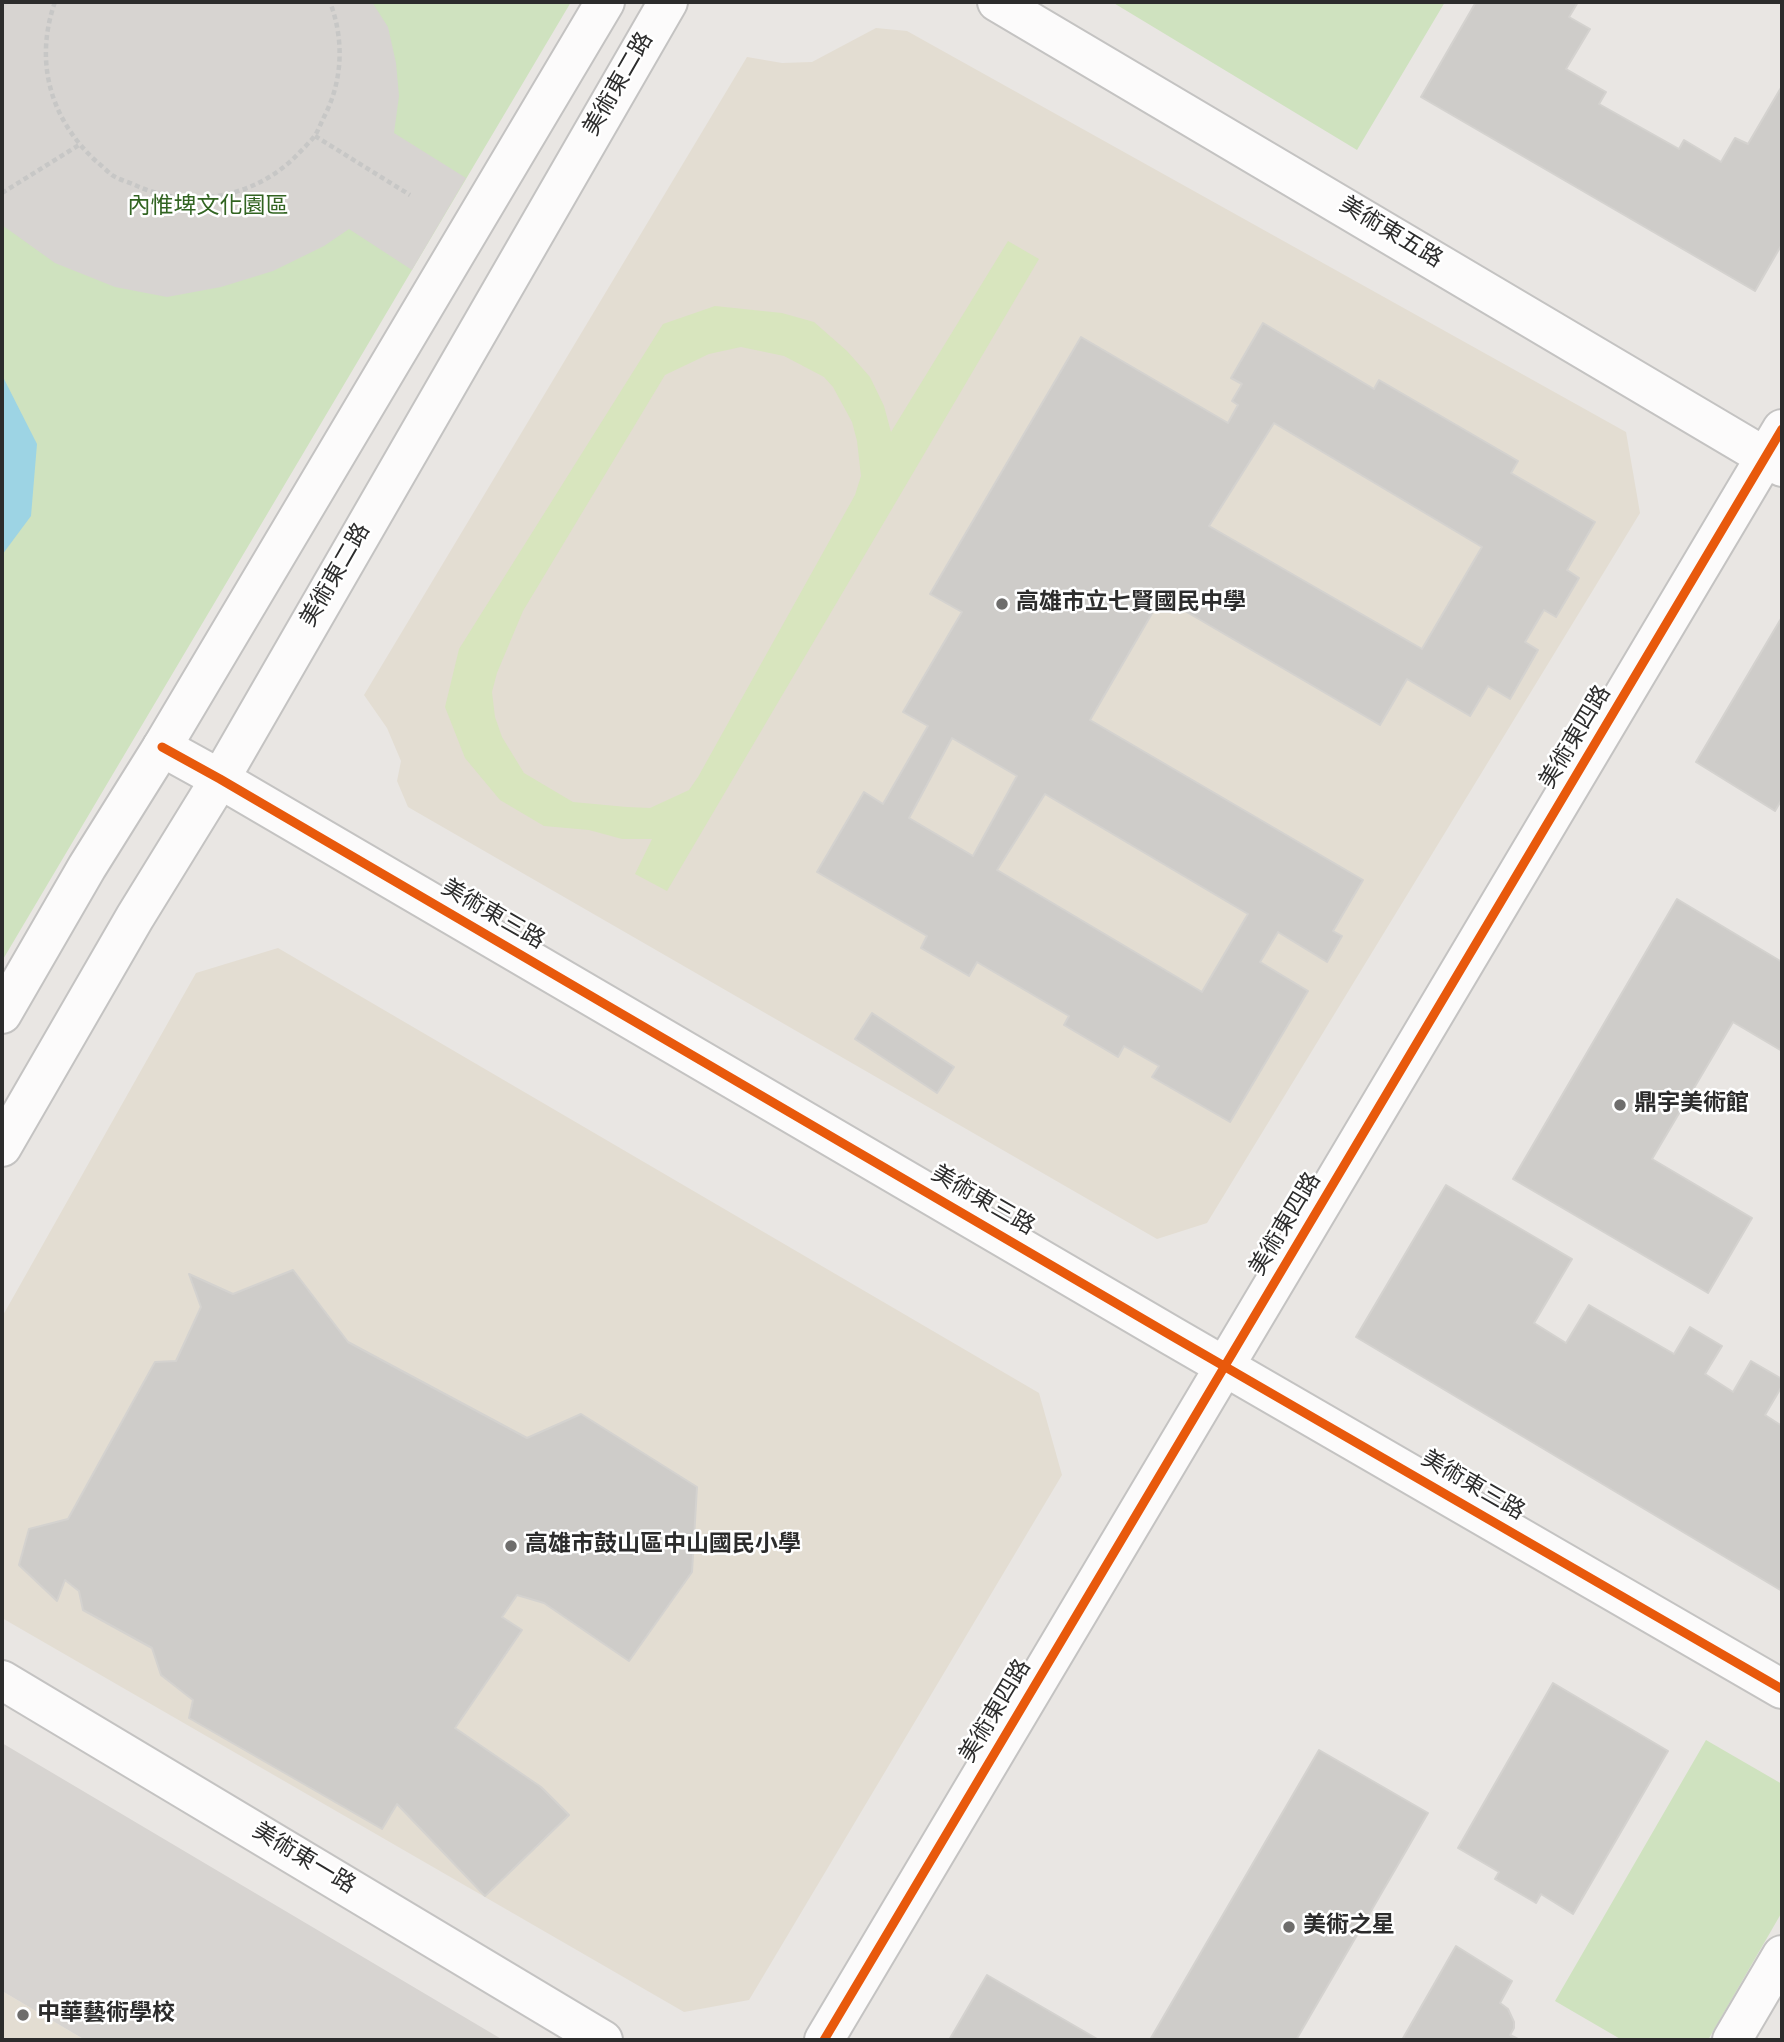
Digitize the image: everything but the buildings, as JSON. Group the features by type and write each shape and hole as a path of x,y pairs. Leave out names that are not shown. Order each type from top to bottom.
{"street":[{"path":"2,1014 87,867 162,747 605,2"},
{"name":"美術東二路","path":"2,1147 135,917 220,779 668,2"},
{"name":"美術東五路","path":"997,2 1777,451"},
{"name":"美術東四路","path":"824,2040 1777,451"},
{"name":"美術東三路","path":"162,747 1782,1689"},
{"name":"美術東一路","path":"2,1680 603,2040"},
{"path":"1732,2040 1782,1955"}],"path":[{"path":"55,2 47,23 46,66 56,108 79,145 113,175 155,194 199,199 244,190 254,185 284,168 315,136 333,99 341,60 337,20 330,2"},
{"path":"315,136 410,195"},
{"path":"2,193 79,145"}],"shaded area":[{"path":"2,2 372,2 388,27 396,63 399,96 394,133 466,178 412,270 349,229 324,246 273,271 221,287 167,297 115,287 55,263 2,225"},
{"name":"高雄市立七賢國民中學","path":"876,28 907,31 1626,432 1640,513 1207,1223 1157,1239 408,807 397,781 401,761 387,728 364,695 747,57 782,63 812,62"},
{"name":"高雄市鼓山區中山國民小學","path":"278,948 1039,1393 1062,1475 749,2000 684,2012 2,1618 2,1317 196,973"},
{"path":"2,1743 503,2040 85,2040 2,1991"},
{"name":"中華藝術學校","path":"2,1991 85,2040 2,2040"}],"green space":[{"name":"內惟埤文化園區","path":"2,2 571,2 2,961"},
{"path":"1112,2 1445,2 1357,150"},
{"path":"1008,241 1039,259 667,891 635,874 652,839 622,839 589,830 544,826 500,800 465,758 445,707 459,649 663,324 715,306 782,313 814,322 847,351 870,377 884,406 891,432","holes":["741,347 784,356 824,377 833,387 852,422 861,476 855,495 689,790 650,808 573,802 524,773 502,737 495,717 492,692 497,673 523,611 665,375 709,354"]},
{"path":"1706,1740 1782,1784 1782,1912 1708,2040 1622,2040 1555,2001"}],"water":[{"path":"2,375 37,444 31,516 2,555"}],"cycle path":[{"path":"824,2040 1782,429"},
{"path":"162,747 1782,1689"}],"place":[{"name":"高雄市立七賢國民中學","path":"1002,604"},
{"name":"鼎宇美術館","path":"1620,1105"},
{"name":"高雄市鼓山區中山國民小學","path":"511,1546"},
{"name":"美術之星","path":"1289,1927"},
{"name":"中華藝術學校","path":"23,2015"}]}
